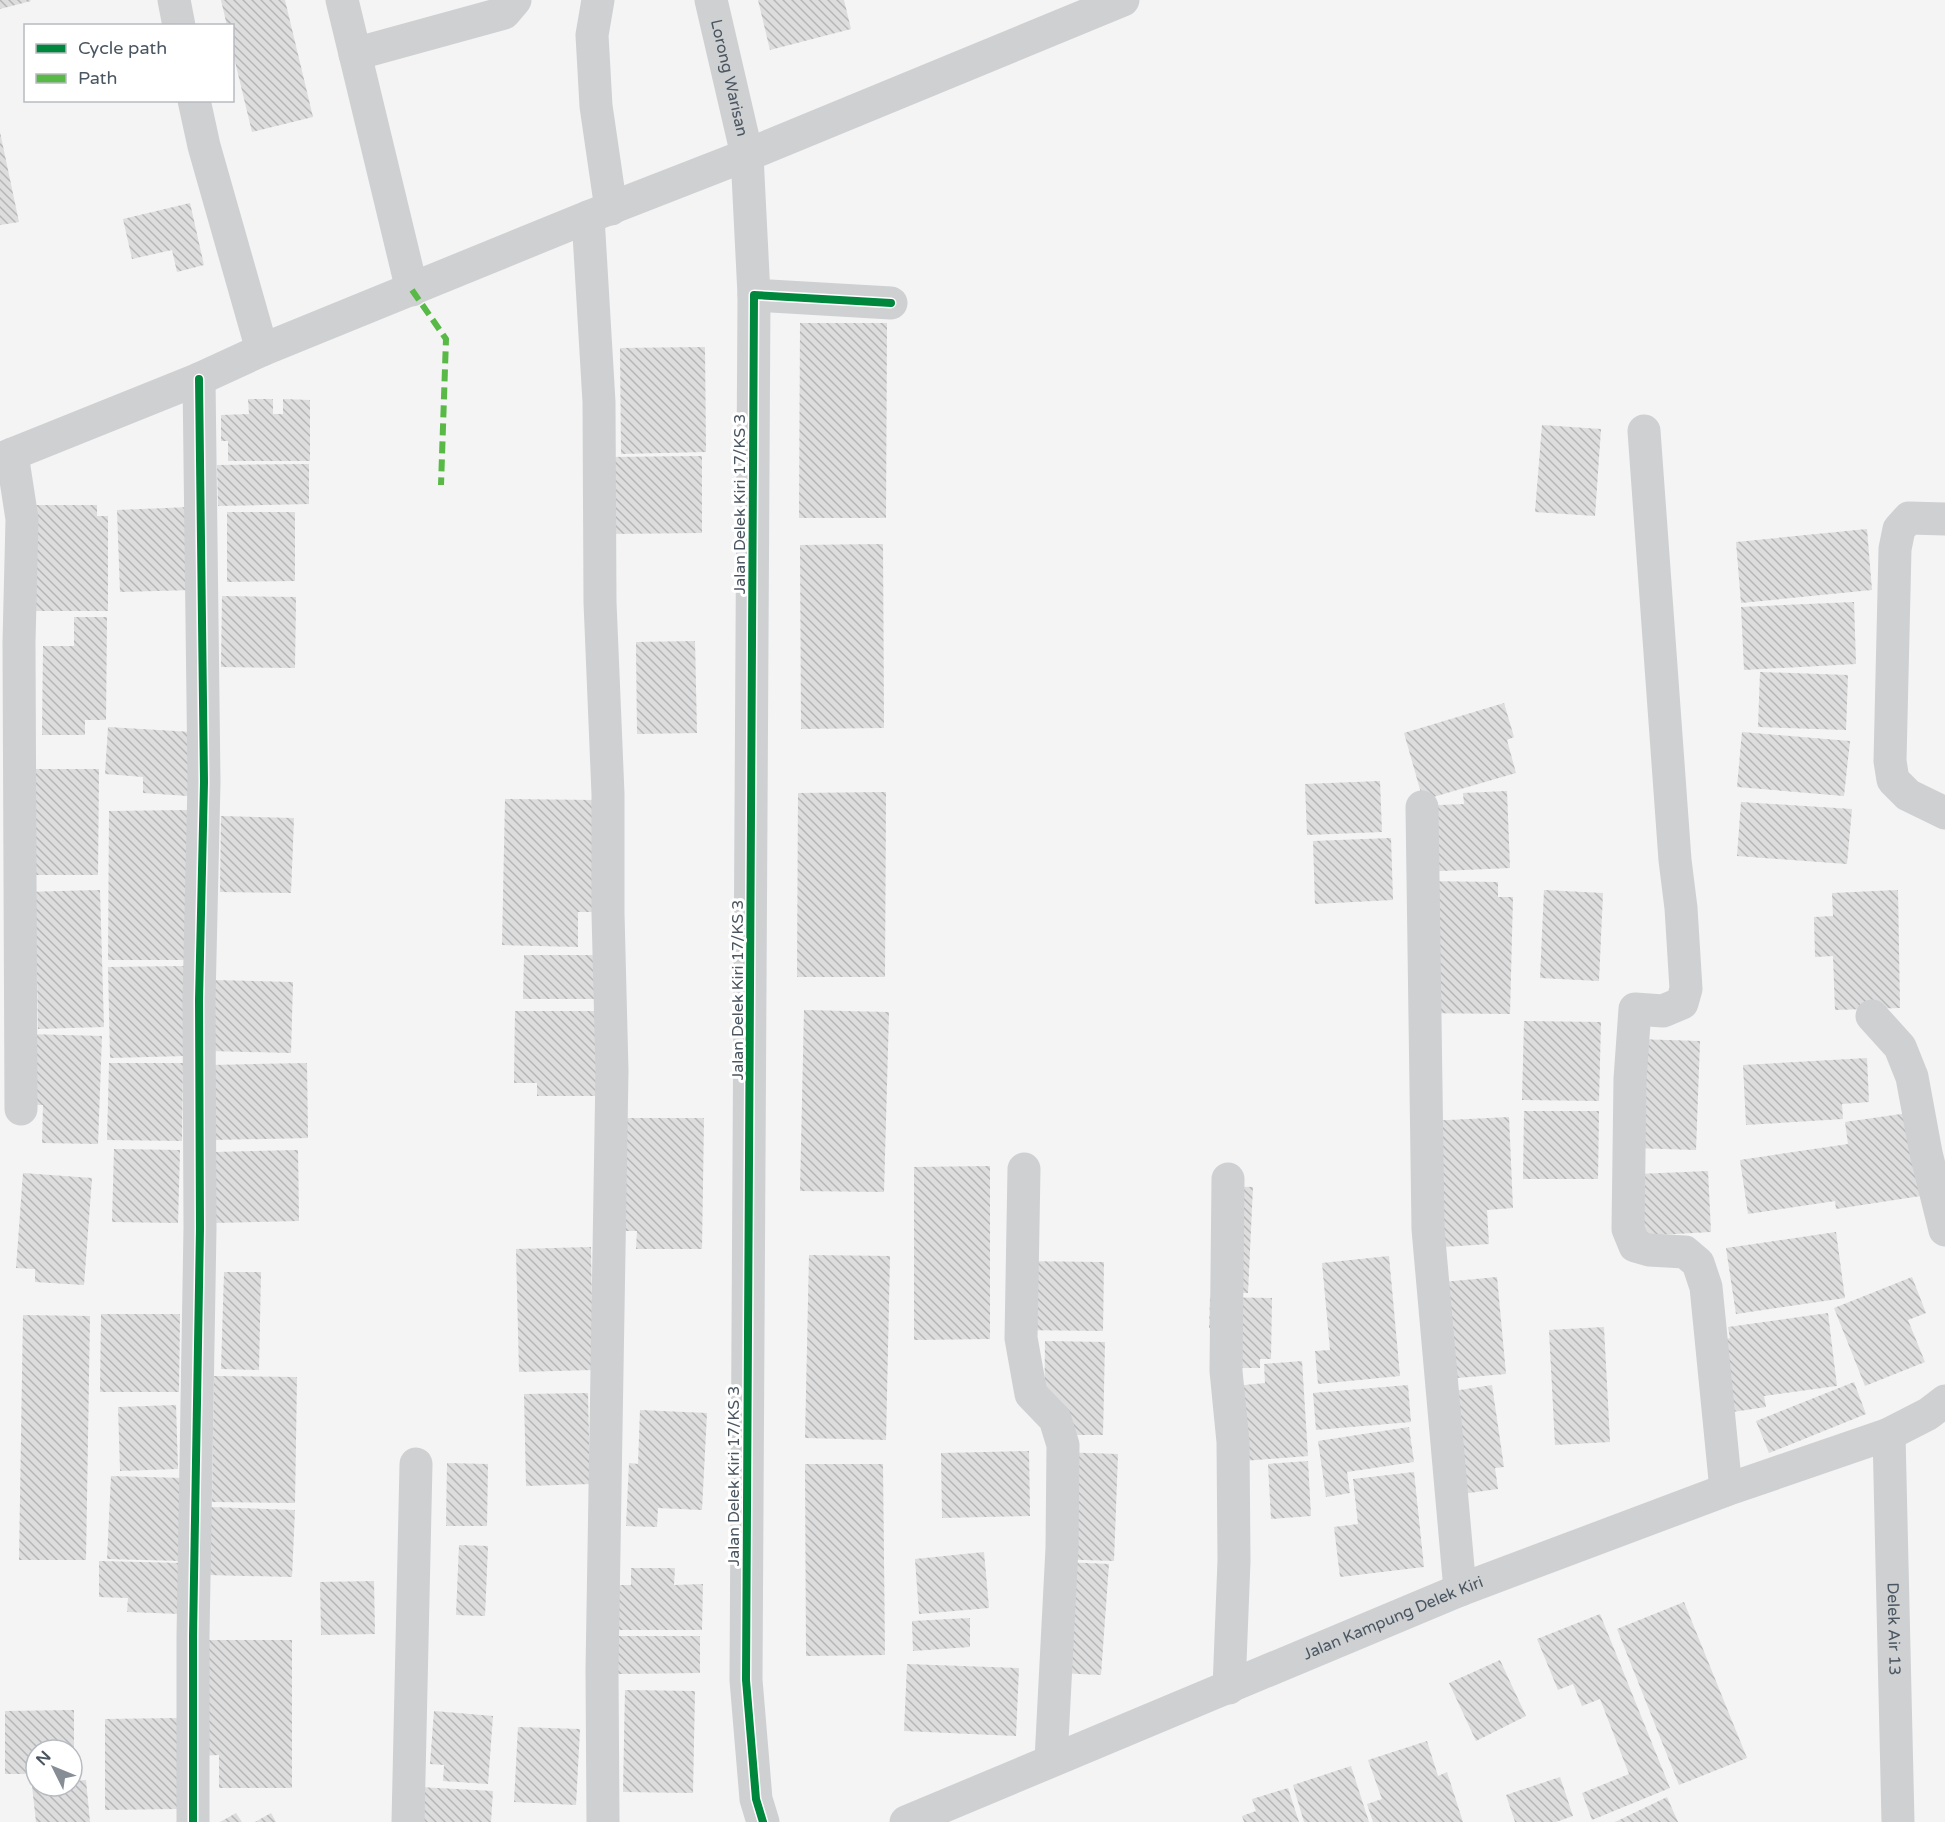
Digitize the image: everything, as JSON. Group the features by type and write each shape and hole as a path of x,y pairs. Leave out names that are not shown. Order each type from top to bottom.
{"street":[{"path":"174,0 179,24"},
{"path":"342,0 412,290"},
{"path":"356,54 504,14 515,0"},
{"path":"598,0 592,35 600,213 600,602 608,794 612,1071 602,1670 603,1822"},
{"name":"Lorong Warisan","path":"711,0 747,155 754,295"},
{"path":"21,1110 19,642 22,519 6,457 199,379 262,350 747,155 1123,0"},
{"path":"194,102 204,146 262,350"},
{"path":"754,295 891,303"},
{"name":"Jalan Delek Kiri 17/KS 3","path":"754,295 746,1680 759,1811"},
{"path":"194,1822 193,1636 200,1228 199,1000 204,782 199,379"},
{"path":"1644,432 1686,989 1682,1003 1663,1011 1635,1009 1630,1079 1628,1229 1635,1245 1649,1250 1685,1252 1698,1263 1706,1287 1726,1490"},
{"path":"1945,519 1909,518 1899,529 1895,549 1890,761 1893,780 1908,795 1945,813"},
{"path":"1422,807 1428,1229 1460,1590"},
{"path":"1872,1016 1900,1047 1912,1077 1926,1153 1945,1230"},
{"path":"1024,1169 1022,1338 1031,1394 1055,1419 1063,1445 1062,1548 1051,1760"},
{"path":"1228,1179 1226,1371 1233,1442 1234,1561 1229,1688"},
{"name":"Jalan Kampung Delek Kiri","path":"906,1822 1460,1590 1726,1490 1888,1434 1928,1414 1945,1401"},
{"name":"Delek Air 13","path":"1888,1434 1898,1822"},
{"path":"408,1822 416,1464"}],"building":[{"path":"0,0 30,0 31,1 0,9"},
{"path":"221,0 285,0 313,117 252,132 234,57 234,24 227,24"},
{"path":"758,0 844,0 851,29 770,50"},
{"path":"0,132 19,222 0,225"},
{"path":"190,203 204,265 177,272 172,250 132,259 123,219"},
{"path":"800,323 887,323 886,518 799,518"},
{"path":"705,347 706,452 621,454 620,348"},
{"path":"248,399 273,399 273,414 283,414 283,399 310,400 310,461 228,461 228,441 221,441 221,415 249,414"},
{"path":"1542,425 1601,429 1595,516 1535,512"},
{"path":"702,456 702,533 609,534 608,457"},
{"path":"309,464 309,504 218,506 217,465"},
{"path":"23,505 97,505 97,516 108,516 108,611 22,611"},
{"path":"190,507 194,590 120,592 117,510"},
{"path":"227,512 295,512 295,581 227,582"},
{"path":"1867,529 1872,590 1741,603 1736,542"},
{"path":"883,544 884,728 801,729 800,545"},
{"path":"222,596 296,597 295,668 221,667"},
{"path":"1854,602 1856,664 1744,670 1741,607"},
{"path":"74,617 107,617 106,720 85,720 85,735 42,735 43,646 74,646"},
{"path":"695,641 697,733 637,734 636,642"},
{"path":"1760,672 1848,675 1846,730 1758,727"},
{"path":"1504,703 1514,737 1507,740 1516,773 1423,800 1404,733"},
{"path":"108,727 192,732 188,796 143,793 143,777 105,774"},
{"path":"1742,732 1850,741 1844,796 1737,787"},
{"path":"13,769 99,769 98,875 12,875"},
{"path":"1380,781 1382,832 1307,835 1305,784"},
{"path":"1507,791 1510,868 1419,872 1417,806 1464,804 1463,793"},
{"path":"886,792 885,977 797,977 798,793"},
{"path":"505,799 595,800 592,912 578,912 578,947 502,945"},
{"path":"1741,802 1852,809 1847,864 1737,856"},
{"path":"191,810 191,960 108,960 109,811"},
{"path":"221,816 294,818 291,893 220,892"},
{"path":"1391,838 1393,900 1315,904 1313,841"},
{"path":"1421,881 1498,882 1498,897 1513,897 1510,1014 1418,1013"},
{"path":"100,890 104,1027 38,1029 37,975 22,892"},
{"path":"1544,890 1603,893 1599,981 1540,978"},
{"path":"1898,890 1900,1008 1835,1010 1833,956 1815,957 1814,917 1833,916 1832,893"},
{"path":"524,955 599,955 598,999 523,999"},
{"path":"184,966 186,1056 110,1058 108,967"},
{"path":"212,980 293,982 291,1053 210,1051"},
{"path":"804,1010 889,1012 884,1192 800,1191"},
{"path":"515,1011 598,1011 597,1096 537,1096 537,1083 514,1083"},
{"path":"1524,1021 1601,1022 1599,1101 1522,1100"},
{"path":"27,1034 102,1036 98,1144 42,1143 43,1105 25,1105"},
{"path":"1636,1039 1700,1041 1696,1150 1632,1148"},
{"path":"1867,1058 1869,1102 1842,1104 1843,1119 1746,1125 1743,1065"},
{"path":"109,1063 183,1063 182,1141 107,1140"},
{"path":"307,1063 308,1138 212,1140 211,1065"},
{"path":"1524,1111 1599,1111 1598,1179 1523,1179"},
{"path":"1915,1112 1927,1195 1836,1209 1835,1201 1748,1214 1740,1160 1848,1144 1845,1122"},
{"path":"1509,1117 1513,1208 1487,1210 1489,1244 1443,1247 1428,1121"},
{"path":"623,1118 704,1118 702,1249 636,1249 637,1231 621,1231"},
{"path":"114,1149 180,1150 178,1223 112,1222"},
{"path":"298,1150 299,1221 214,1223 213,1152"},
{"path":"990,1166 990,1339 914,1340 914,1167"},
{"path":"1708,1171 1711,1232 1640,1236 1638,1174"},
{"path":"23,1173 92,1178 84,1285 35,1282 35,1269 16,1268"},
{"path":"1216,1186 1253,1187 1248,1293 1212,1292"},
{"path":"1836,1232 1845,1298 1736,1314 1726,1248"},
{"path":"591,1247 593,1370 519,1372 516,1249"},
{"path":"809,1255 890,1256 886,1440 805,1438"},
{"path":"1389,1256 1400,1376 1318,1384 1315,1351 1330,1350 1322,1263"},
{"path":"1011,1261 1104,1262 1103,1331 1011,1330"},
{"path":"224,1272 261,1272 259,1370 221,1369"},
{"path":"1497,1277 1506,1374 1457,1378 1432,1283"},
{"path":"1912,1277 1926,1313 1908,1320 1925,1362 1865,1386 1834,1308"},
{"path":"1210,1297 1272,1298 1271,1359 1260,1359 1260,1368 1232,1368 1233,1328 1209,1328"},
{"path":"1828,1313 1837,1386 1764,1396 1766,1407 1726,1413 1717,1341 1730,1338 1728,1327"},
{"path":"101,1314 180,1314 179,1392 100,1392"},
{"path":"23,1315 90,1316 86,1560 19,1560"},
{"path":"1604,1327 1610,1442 1555,1445 1549,1330"},
{"path":"1045,1341 1105,1342 1103,1435 1044,1435"},
{"path":"1302,1361 1308,1456 1230,1462 1225,1387 1265,1383 1264,1364"},
{"path":"214,1376 297,1377 295,1503 212,1502"},
{"path":"1854,1382 1866,1414 1769,1453 1756,1421"},
{"path":"1408,1385 1411,1422 1316,1430 1313,1393"},
{"path":"1492,1385 1504,1467 1495,1468 1498,1489 1462,1494 1447,1392"},
{"path":"588,1393 590,1484 526,1486 524,1394"},
{"path":"176,1405 178,1469 120,1471 118,1407"},
{"path":"640,1410 707,1413 702,1510 658,1508 657,1527 626,1526 629,1463 638,1464"},
{"path":"1409,1427 1414,1462 1347,1472 1350,1493 1326,1497 1318,1441"},
{"path":"1029,1451 1030,1516 942,1518 941,1453"},
{"path":"1057,1452 1118,1454 1114,1561 1053,1559"},
{"path":"1308,1461 1311,1516 1271,1519 1268,1464"},
{"path":"447,1463 488,1464 487,1526 446,1526"},
{"path":"805,1464 883,1464 885,1655 806,1656"},
{"path":"1414,1472 1424,1567 1340,1577 1334,1527 1358,1524 1353,1479"},
{"path":"111,1476 183,1478 180,1561 107,1559"},
{"path":"210,1507 295,1510 292,1577 208,1575"},
{"path":"459,1545 488,1546 485,1616 456,1615"},
{"path":"984,1552 989,1608 919,1614 915,1559"},
{"path":"99,1561 182,1563 181,1614 127,1612 128,1598 99,1597"},
{"path":"1064,1562 1109,1564 1101,1675 1057,1673"},
{"path":"631,1568 675,1568 674,1585 703,1584 702,1630 619,1630 619,1585 631,1585"},
{"path":"374,1581 375,1634 321,1635 320,1582"},
{"path":"1684,1602 1747,1758 1679,1785 1617,1629"},
{"path":"1600,1614 1670,1788 1592,1820 1582,1793 1629,1774 1600,1699 1582,1706 1573,1684 1558,1690 1537,1639"},
{"path":"970,1618 970,1647 913,1651 912,1621"},
{"path":"617,1636 700,1636 700,1673 617,1674"},
{"path":"201,1640 292,1640 292,1788 219,1788 219,1755 200,1756"},
{"path":"1500,1660 1526,1716 1476,1741 1449,1683"},
{"path":"907,1664 1019,1668 1016,1736 904,1731"},
{"path":"625,1690 695,1691 693,1793 623,1792"},
{"path":"74,1710 74,1738 24,1738 24,1774 5,1774 5,1711"},
{"path":"434,1711 493,1716 488,1784 443,1781 444,1765 430,1764"},
{"path":"177,1718 177,1809 105,1810 105,1719"},
{"path":"518,1727 580,1729 576,1805 514,1802"},
{"path":"1427,1741 1438,1776 1447,1772 1463,1822 1373,1822 1367,1804 1382,1799 1368,1760"},
{"path":"1351,1766 1369,1822 1304,1822 1293,1785"},
{"path":"1560,1777 1573,1816 1556,1822 1515,1822 1506,1795"},
{"path":"84,1780 86,1780 90,1822 36,1822 33,1798 84,1798"},
{"path":"420,1787 493,1791 491,1822 418,1822"},
{"path":"1288,1788 1299,1822 1244,1822 1242,1816 1256,1811 1252,1799"},
{"path":"1667,1797 1678,1822 1615,1822"},
{"path":"236,1813 242,1822 220,1822"},
{"path":"271,1813 276,1822 255,1822"}],"marked path":[{"path":"412,290 446,339 441,485"}],"cycle path":[{"path":"763,1822 756,1799 746,1680 754,295 891,303"},
{"path":"193,1822 193,1636 200,1228 199,1000 204,782 199,379"}]}
